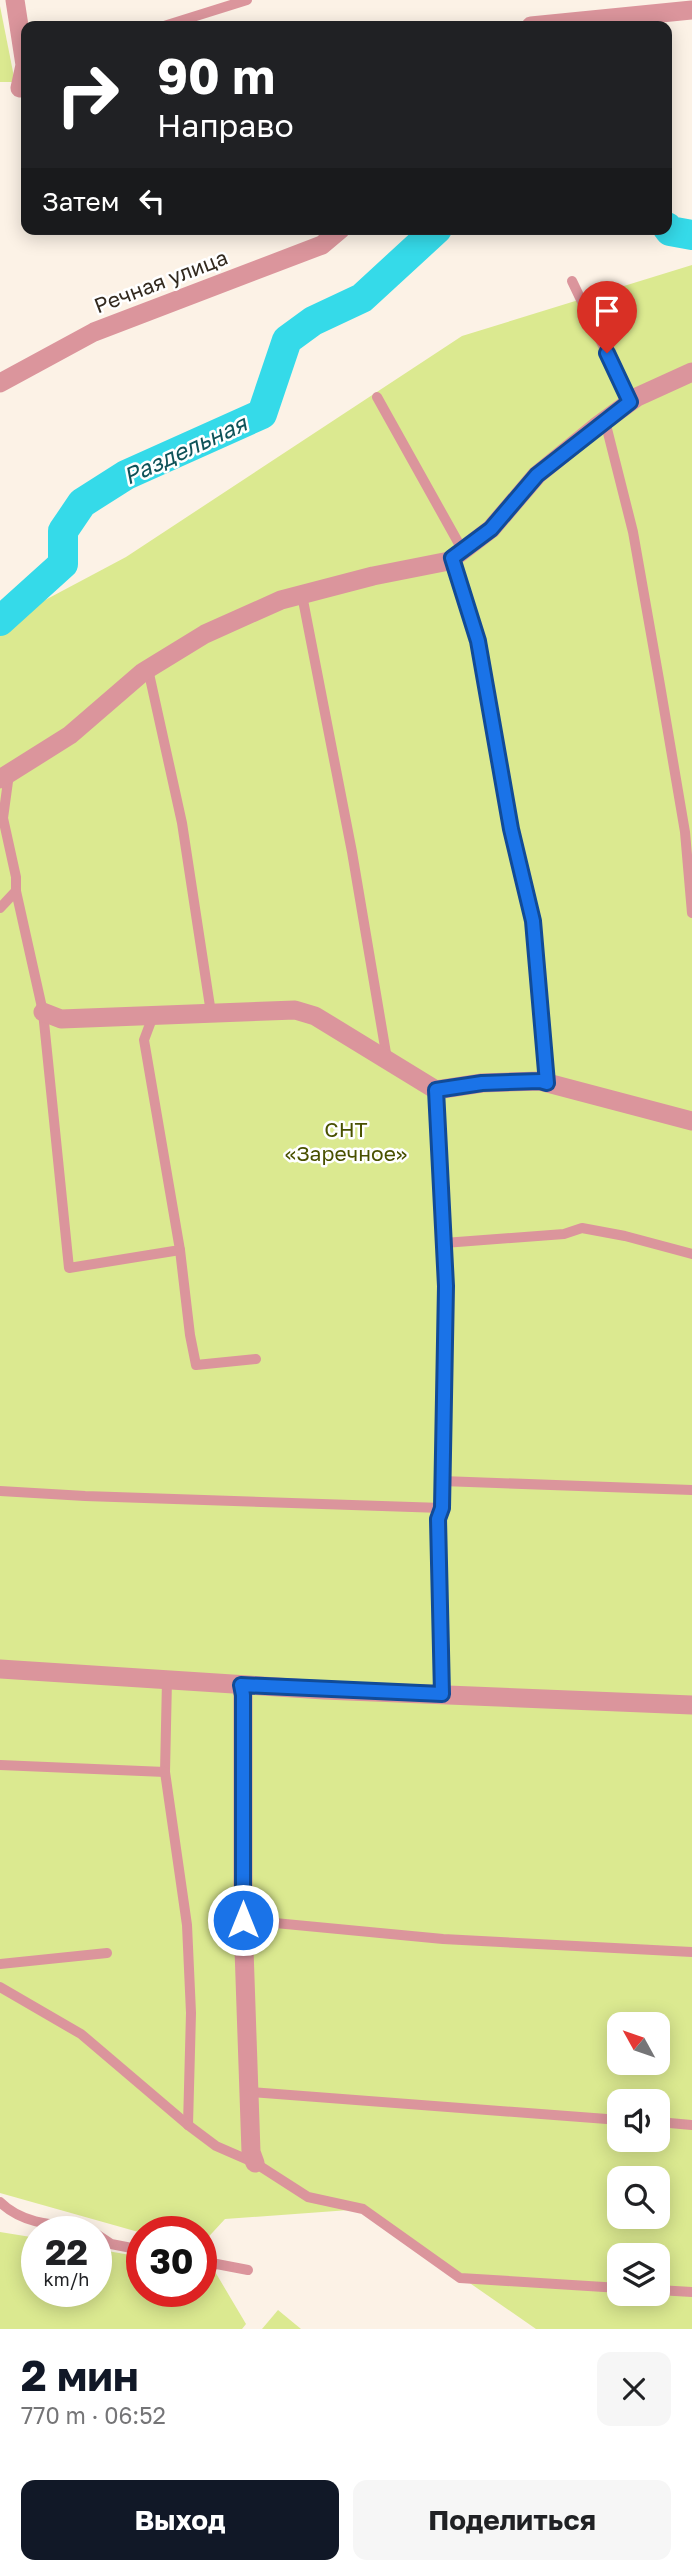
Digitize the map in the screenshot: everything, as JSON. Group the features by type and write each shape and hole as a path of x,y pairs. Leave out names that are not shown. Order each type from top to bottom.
{"street":[{"path":"15,0 21,39"},
{"path":"581,21 692,10"},
{"name":"Речная улица","path":"0,383 94,332 322,244 333,235"},
{"path":"4,776 70,735 148,669 205,634 281,600 458,554 491,529 537,475 605,420 630,402 692,372"},
{"path":"43,1012 61,1020 295,1010 315,1016 436,1090 482,1083 540,1081 692,1121"},
{"path":"0,1669 241,1685 692,1705"},
{"path":"241,1685 243,1920 251,2152 255,2163"}],"lane":[{"path":"180,21 247,0"},
{"path":"572,281 630,402"},
{"path":"377,397 458,554 478,641 511,829 533,921 547,1083"},
{"path":"605,420 632,532 660,685 685,832 692,913"},
{"path":"302,595 352,852 387,1060"},
{"path":"148,669 182,823 211,1013"},
{"path":"4,776 3,818 43,1012 69,1268 180,1250"},
{"path":"0,908 16,891"},
{"path":"153,1016 144,1040 180,1250 196,1365 256,1359"},
{"path":"436,1090 446,1286 442,1508 438,1519 442,1694"},
{"path":"444,1243 564,1234 582,1228 625,1236 692,1254"},
{"path":"442,1481 692,1490"},
{"path":"0,1490 85,1496 442,1508"},
{"path":"167,1680 164,1772 187,1925 191,2013 188,2125"},
{"path":"0,1765 164,1772"},
{"path":"243,1920 443,1939 692,1952"},
{"path":"0,1964 107,1953"},
{"path":"0,1987 81,2034 216,2146 255,2163 308,2197 363,2208 460,2278 607,2287"},
{"path":"251,2092 607,2119"},
{"path":"670,2123 692,2124"},
{"path":"0,2202 22,2216"},
{"path":"217,2264 248,2270"},
{"path":"670,2291 692,2292"}],"green space":[{"path":"0,6 15,82 0,82"},
{"name":"СНТ «Заречное»","path":"692,265 692,2329 536,2329 363,2209 225,2219 217,2228 217,2216 126,2216 126,2228 112,2225 112,2216 82,2216 0,2193 0,624 126,557 462,336"},
{"path":"0,2232 21,2235 21,2307 112,2307 112,2252 126,2254 126,2307 217,2307 217,2275 246,2324 242,2329 0,2329"},
{"path":"278,2310 301,2329 262,2329"}],"waterway":[{"name":"Раздельная","path":"672,231 692,235"},
{"name":"Раздельная","path":"0,621 63,564 63,531 82,503 126,475 262,414 287,340 313,321 362,298 430,235"}],"route":[{"path":"243,1920 241,1685 442,1694 438,1519 442,1508 446,1286 436,1090 482,1083 547,1083 533,921 511,829 478,641 452,558 491,529 537,475 630,402 607,353"}]}
